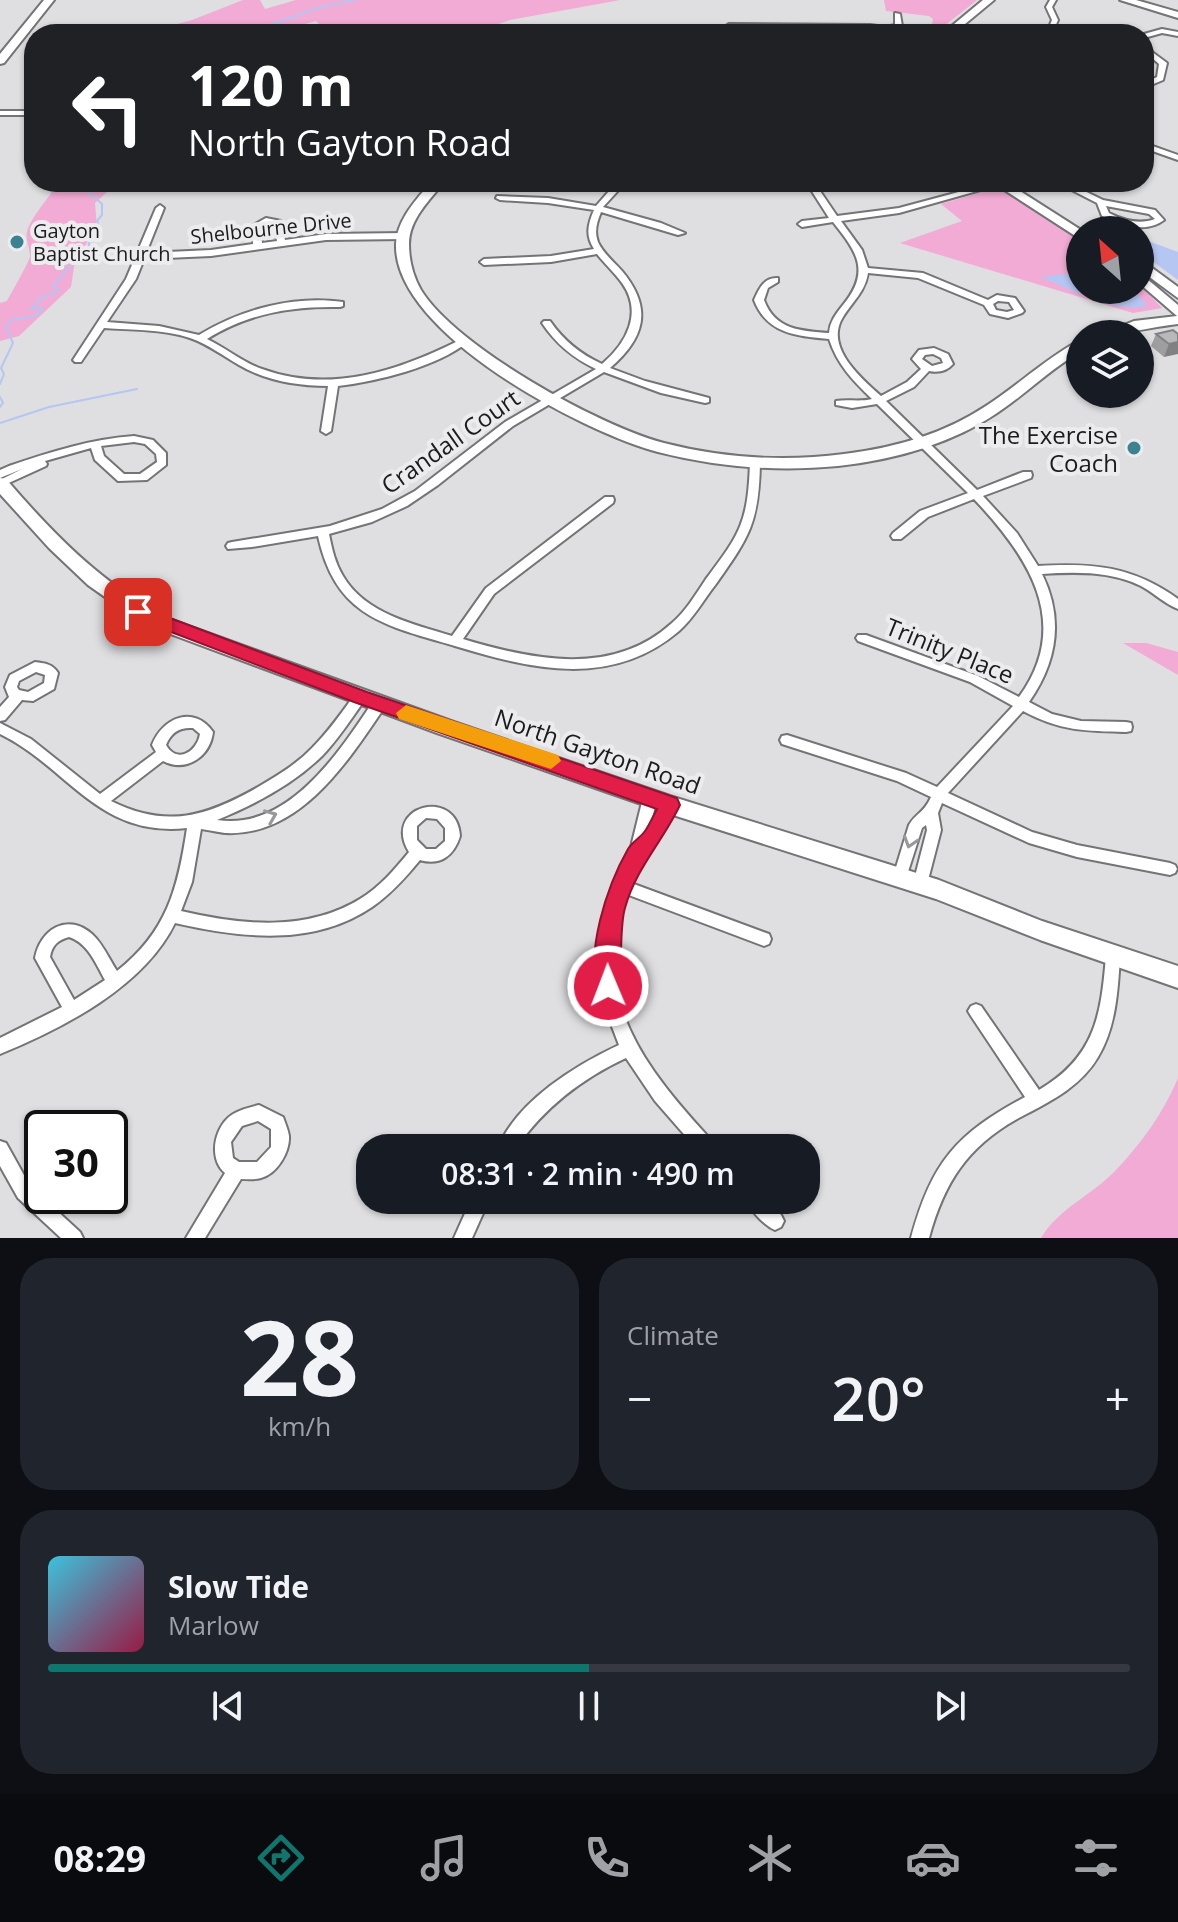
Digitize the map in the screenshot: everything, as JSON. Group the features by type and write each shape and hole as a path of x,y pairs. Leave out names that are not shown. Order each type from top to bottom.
{"street":[{"path":"29,24 49,0"},
{"path":"959,24 989,0"},
{"path":"1053,0 1049,7 1055,20 1053,24"},
{"path":"1125,0 1178,15"},
{"path":"975,24 1003,1"},
{"path":"727,12 730,24"},
{"path":"897,14 899,24"},
{"path":"1,59 24,31"},
{"path":"1154,33 1162,31 1178,34"},
{"path":"1154,56 1163,63 1160,78 1154,81"},
{"path":"0,113 24,113"},
{"path":"1154,149 1178,158"},
{"path":"429,192 415,209 405,236 405,266 417,296 436,320 463,342 586,420 640,441 698,456 755,462 849,459 923,443 974,421 1066,356"},
{"path":"484,262 551,259 597,251 590,233 597,206 612,192"},
{"path":"816,192 833,220 858,251 864,270 861,283 836,322 833,336 843,362 1014,534 1037,570 1050,615 1048,650 1036,682 1021,703 939,794 931,813 916,825 900,877"},
{"path":"802,224 899,210 965,192"},
{"path":"1016,192 1066,226"},
{"path":"1032,192 1070,216"},
{"path":"1080,192 1101,202 1152,212 1160,220 1150,225 1114,219 1105,214 1101,202"},
{"path":"500,198 563,200 597,206 681,233"},
{"path":"78,360 127,287 160,208"},
{"path":"258,246 256,226 266,221 278,223 281,242"},
{"name":"Shelbourne Drive","path":"141,256 193,254 326,237 405,236"},
{"name":"Crandall Court","path":"232,546 323,532 365,520 413,498 488,440 604,368 627,344 637,313 627,284 597,251"},
{"path":"864,270 920,275 988,303"},
{"path":"1154,274 1178,294"},
{"path":"775,280 764,287 759,300 766,316 790,330 833,336"},
{"path":"1154,290 1178,312"},
{"path":"200,339 231,320 263,309 302,303 340,304"},
{"path":"1136,320 1178,312"},
{"path":"1154,323 1178,320"},
{"path":"547,323 555,337 604,368 643,387 705,400"},
{"path":"102,325 167,330 200,339 249,367 274,377 334,383 405,371 463,342"},
{"path":"840,403 859,405 879,399 909,386 927,368"},
{"path":"326,431 334,383"},
{"path":"0,474 41,456 95,445 146,441 161,453 162,463 143,477 122,478 99,458 95,445"},
{"path":"0,484 70,450"},
{"path":"323,532 331,569 354,600 382,617 519,661 574,666 609,661 657,642 686,616 744,536 754,510 755,462"},
{"path":"897,536 924,514 1027,475"},
{"name":"North Gayton Road","path":"0,484 74,566 128,607 163,624 670,805 900,877 1178,977"},
{"path":"455,641 490,591 609,500"},
{"path":"1037,570 1109,569 1150,584 1178,605"},
{"name":"Trinity Place","path":"862,638 974,679 1064,723 1126,727"},
{"path":"0,716 18,696"},
{"path":"195,822 262,792 296,770 370,700"},
{"path":"0,728 19,738 100,802 144,819 241,826 301,801 338,765 370,700"},
{"path":"787,740 901,777 997,824 1053,844 1170,869"},
{"path":"100,802 162,754"},
{"path":"650,798 641,823 637,852 621,886 611,922 607,964 611,1001 628,1049 657,1093 694,1134"},
{"path":"637,852 652,838 670,805"},
{"path":"920,884 934,830 931,813"},
{"path":"0,1046 72,1011 115,983 149,951 172,916 187,876 195,822"},
{"path":"172,916 236,931 259,933 304,927 368,901 395,881 418,852"},
{"path":"621,886 764,939"},
{"path":"72,1011 42,958 44,947 53,937 65,931 83,933 115,983"},
{"path":"920,1238 939,1182 961,1151 982,1131 1062,1087 1092,1052 1107,1016 1113,956"},
{"path":"976,1011 1037,1101"},
{"path":"516,1134 529,1115 560,1085 628,1049"},
{"path":"0,1149 4,1169 37,1207 74,1238"},
{"path":"195,1238 236,1171"},
{"path":"463,1238 474,1214"},
{"path":"768,1214 775,1221"}],"shaded area":[{"path":"243,0 260,0 265,9 296,0 620,0 498,24 319,24 316,21 305,24 177,24"},
{"path":"884,0 977,0 947,24 932,24 933,19 929,16 886,11"},
{"path":"52,192 107,192 95,203 97,228 75,260 71,287 19,336 0,341 0,303 7,301 30,256 27,230"},
{"path":"982,192 1006,192 1066,231 1066,293 900,243 962,221 941,204"},
{"path":"1154,300 1162,308 1133,313 1103,304 1154,304"},
{"path":"1123,643 1146,643 1178,652 1178,675"},
{"path":"1178,1078 1178,1238 1041,1238 1057,1218 1106,1180 1134,1150 1159,1115"}],"water":[{"path":"1154,243 1178,252 1178,280 1154,262"},
{"path":"1066,274 1066,288 1041,277"},
{"path":"1110,304 1147,305 1137,308"}],"building":[{"path":"1173,330 1178,334 1178,342 1169,344 1156,334"}],"waterway":[{"path":"273,24 321,7 355,0"},
{"path":"0,384 4,374 1,368 13,343 6,327 11,320 35,316 43,308 31,309 42,297 59,291 54,285 72,264 81,262 82,256 88,253 90,234 99,227 97,221 102,215 102,204 89,192"},
{"path":"0,423 49,407 137,389"},
{"path":"0,397 3,403 0,407"}],"slow traffic":[{"path":"406,713 551,761"}],"place":[{"name":"Gayton Baptist Church","path":"17,242"},
{"name":"The Exercise Coach","path":"1134,448"}],"route":[{"path":"138,612 360,697 574,769 670,805 652,838 637,852 621,886 611,922 607,954 608,986"}]}
